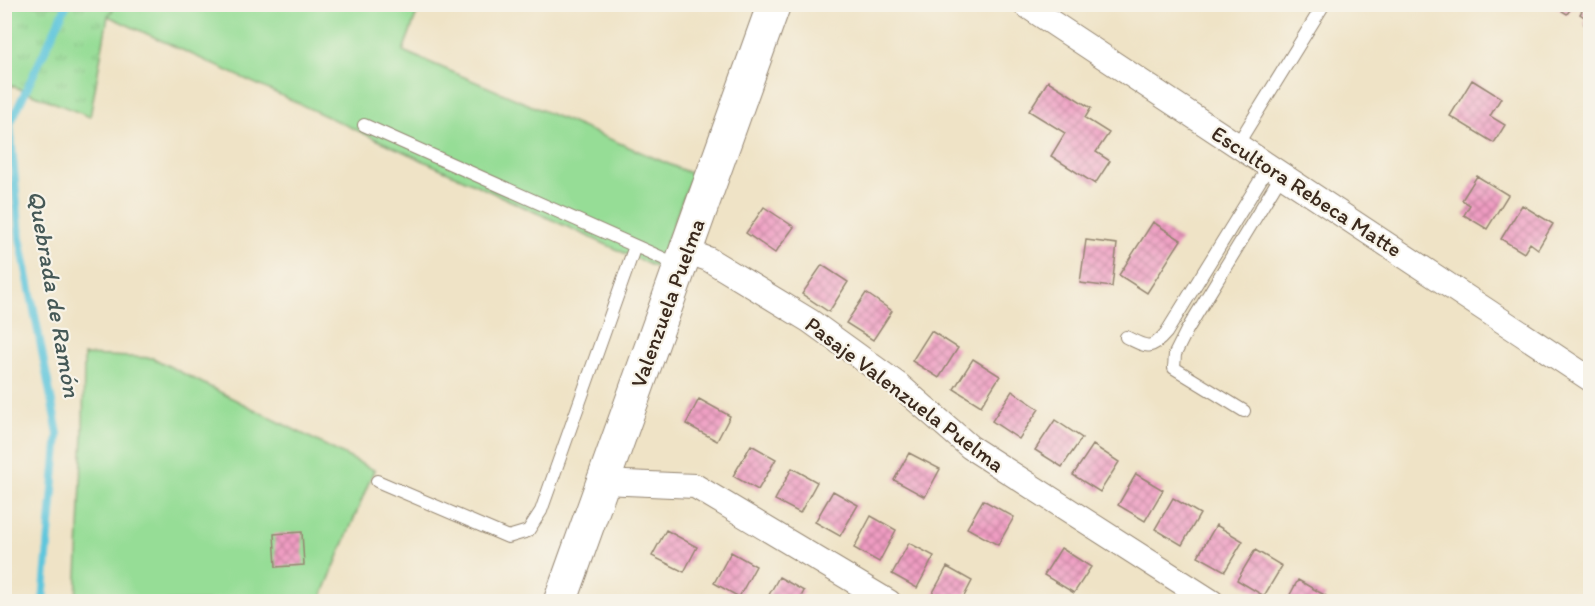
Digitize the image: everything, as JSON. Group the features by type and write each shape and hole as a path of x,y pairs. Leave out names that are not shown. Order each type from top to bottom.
{"street":[{"name":"Valenzuela Puelma","path":"560,602 774,4"},
{"name":"Escultora Rebeca Matte","path":"1024,4 1590,379"},
{"name":"Pasaje Valenzuela Puelma","path":"683,258 708,259 810,321 900,386 970,447 1212,602"},
{"path":"603,482 695,486 889,602"}],"lane":[{"path":"1237,145 1324,4"},
{"path":"364,125 635,246 683,258"},
{"path":"1126,337 1146,346 1159,342 1276,170"},
{"path":"1244,411 1174,368 1175,354 1276,170"},
{"path":"377,481 508,537 528,531 541,512 635,246"}],"green space":[{"path":"117,4 420,5 403,51 692,174 657,268 108,16"},
{"path":"4,5 117,5 108,16 90,117 5,83"},
{"path":"84,355 153,358 374,470 320,601 76,602"}],"building":[{"path":"1551,4 1577,4 1567,14"},
{"path":"1586,4 1590,4 1590,28 1584,24 1587,19 1580,14"},
{"path":"1472,80 1501,98 1490,116 1505,125 1494,143 1450,116"},
{"path":"1048,81 1091,108 1085,118 1109,133 1096,152 1110,161 1095,184 1051,156 1065,133 1029,111"},
{"path":"1477,176 1508,195 1487,229 1464,215 1470,205 1462,200"},
{"path":"1522,205 1553,224 1538,249 1530,243 1524,253 1501,239"},
{"path":"764,207 794,227 775,253 746,233"},
{"path":"1153,222 1181,240 1147,293 1119,275"},
{"path":"1086,240 1117,244 1112,287 1080,283"},
{"path":"822,265 848,282 829,312 802,294"},
{"path":"866,293 892,311 873,340 846,323"},
{"path":"931,331 958,348 939,378 912,361"},
{"path":"973,359 1000,376 981,406 954,389"},
{"path":"1012,391 1039,409 1019,439 992,421"},
{"path":"699,399 730,416 717,441 686,424"},
{"path":"1055,420 1082,438 1062,467 1035,450"},
{"path":"751,445 776,459 758,490 733,476"},
{"path":"1093,445 1119,462 1100,492 1073,475"},
{"path":"909,453 940,469 925,497 894,480"},
{"path":"792,468 817,482 800,513 775,500"},
{"path":"1136,474 1163,490 1145,521 1118,505"},
{"path":"833,491 858,505 840,536 815,522"},
{"path":"1173,498 1200,514 1182,545 1155,529"},
{"path":"983,500 1014,517 998,545 967,528"},
{"path":"871,516 896,530 879,562 854,548"},
{"path":"1216,525 1243,541 1225,571 1198,556"},
{"path":"666,530 697,547 684,572 652,556"},
{"path":"302,532 304,565 276,567 274,534"},
{"path":"909,543 934,556 917,588 892,574"},
{"path":"1061,548 1091,567 1074,593 1044,575"},
{"path":"1255,550 1282,566 1264,596 1237,580"},
{"path":"731,552 756,566 739,597 714,583"},
{"path":"947,567 972,581 961,602 936,602 930,598"},
{"path":"779,577 804,591 798,602 765,602"},
{"path":"1298,580 1326,596 1322,602 1286,602"}],"waterway":[{"name":"Quebrada de Ramón","path":"43,602 58,434 20,238 10,124 67,4"}]}
